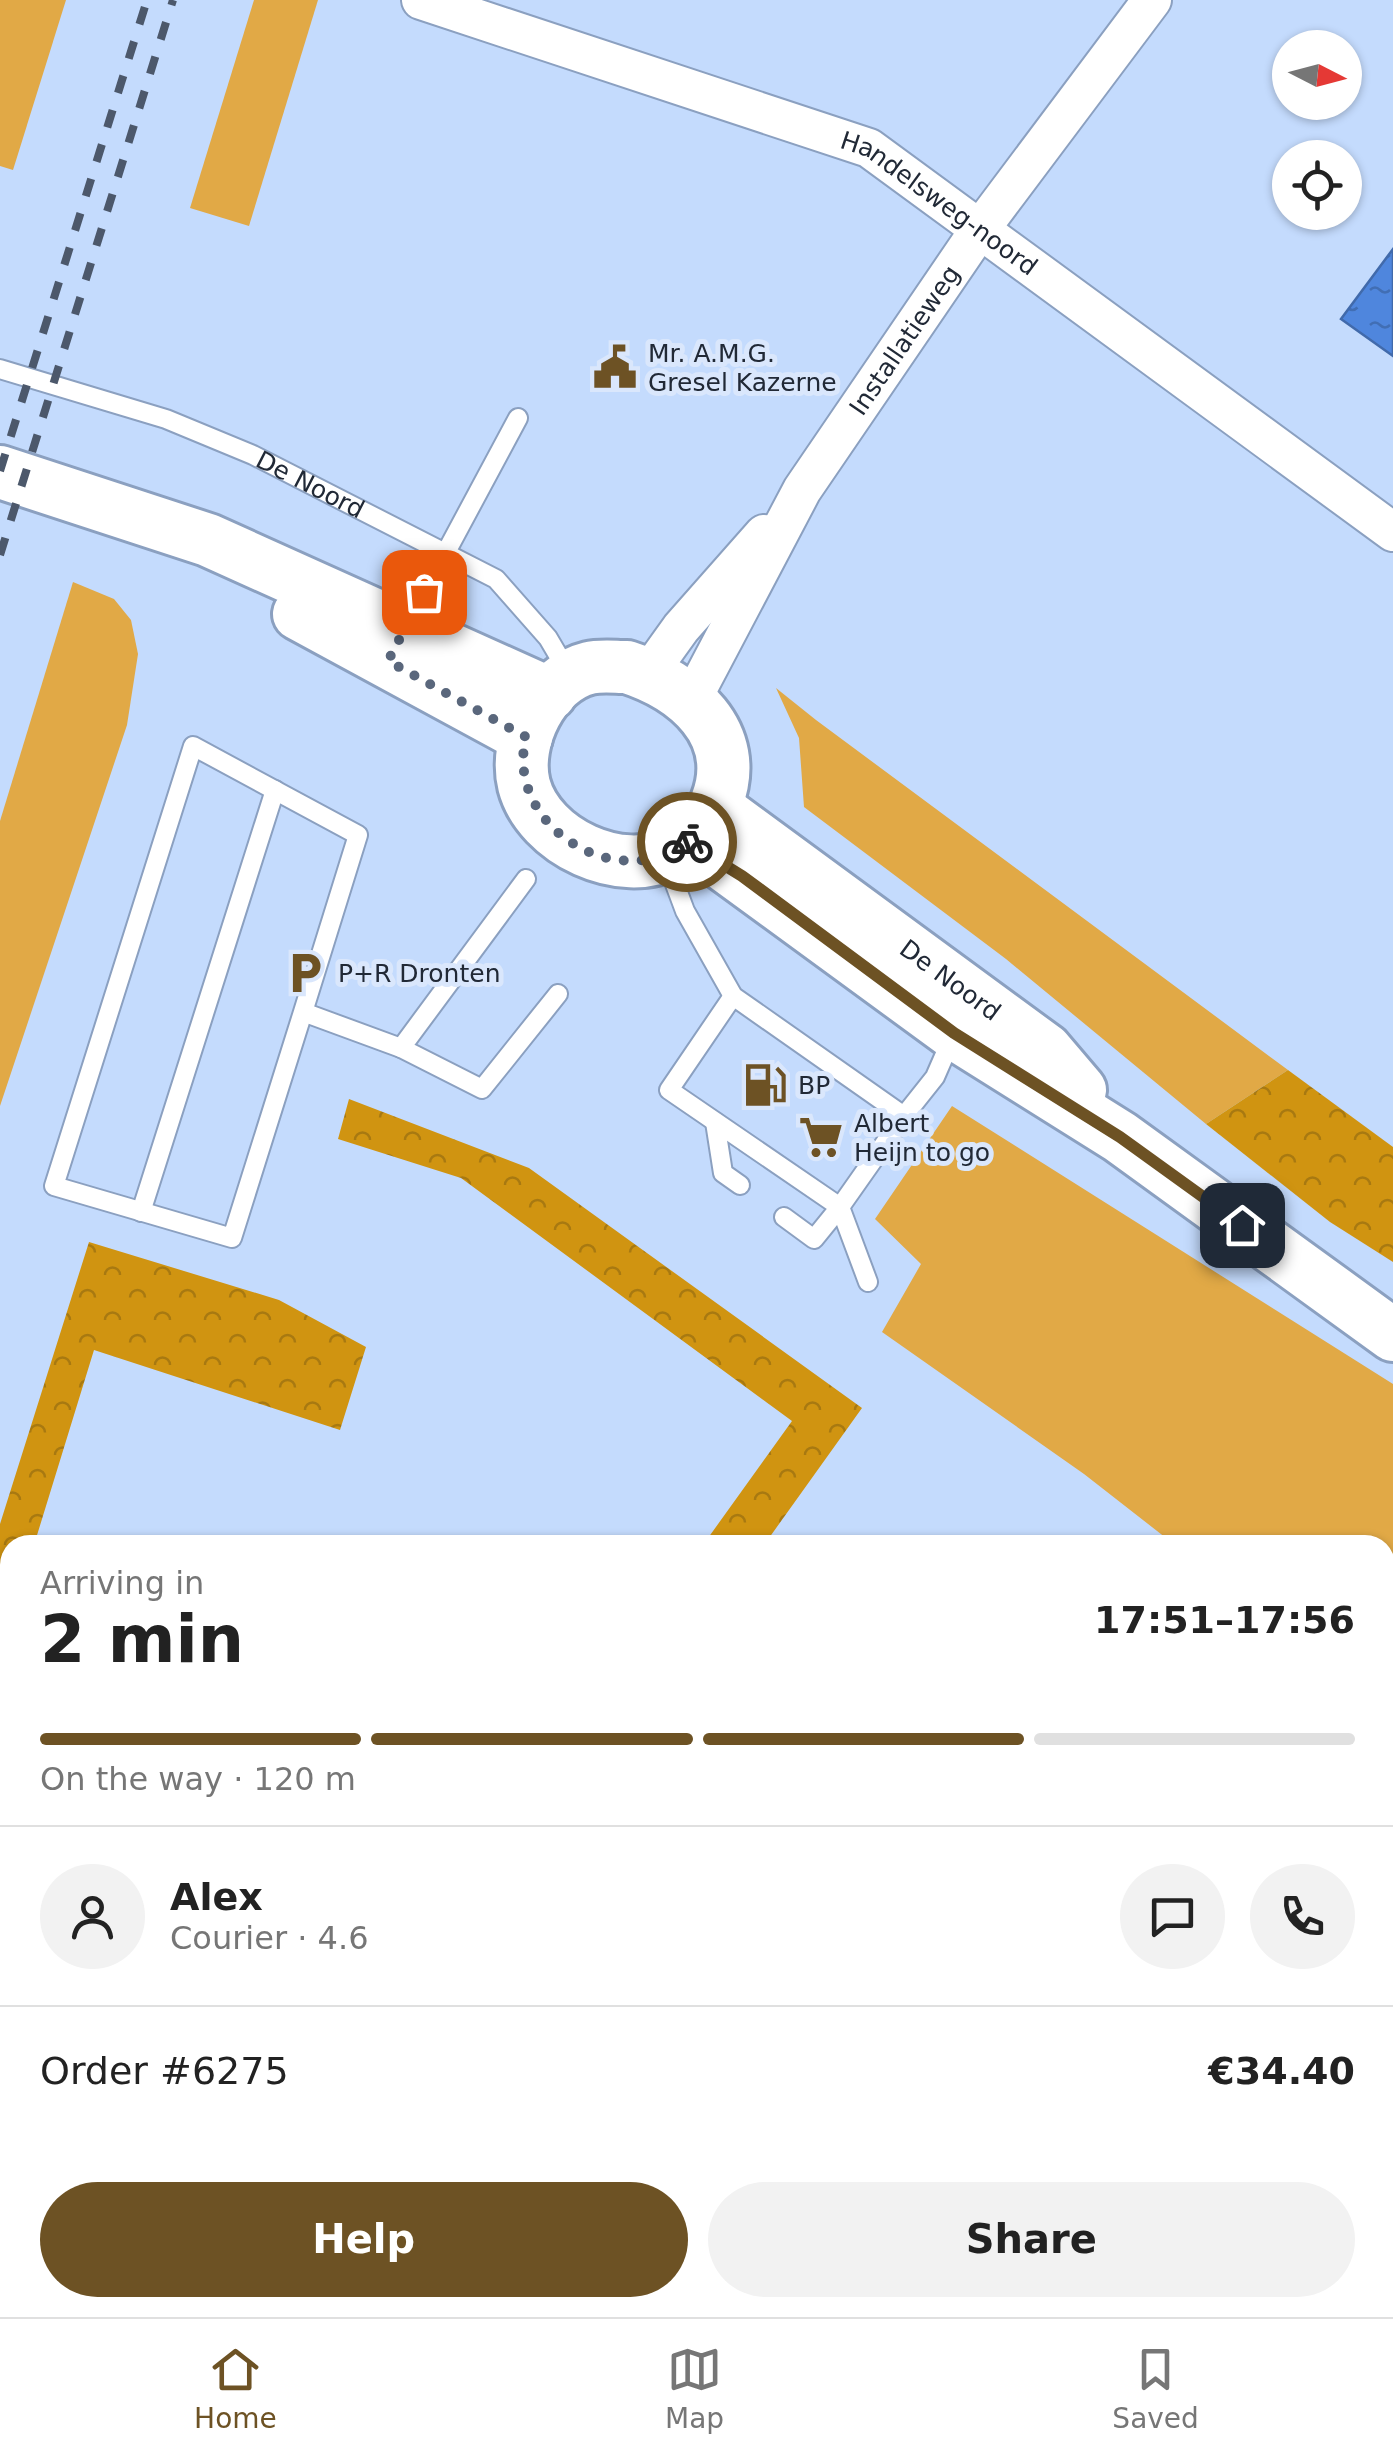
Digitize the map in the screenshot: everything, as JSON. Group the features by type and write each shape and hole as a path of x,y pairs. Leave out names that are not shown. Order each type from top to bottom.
{"main road":[{"path":"0,472 208,540 397,644"},
{"path":"0,503 197,568 286,607 549,702"},
{"path":"604,666 669,687 714,729 724,756 690,835 642,864 600,857 546,822 524,787 549,702 604,666"},
{"name":"De Noord","path":"690,835 954,1008 1120,1137 1393,1335"}],"street":[{"name":"Handelsweg-noord","path":"421,0 869,148 978,232 1393,532"},
{"name":"Installatieweg","path":"669,687 978,232 1152,0"},
{"name":"Installatieweg","path":"669,687 681,628 802,490"}],"lane":[{"name":"De Noord","path":"0,368 166,419 236,448 496,579 548,638 549,702"},
{"path":"397,644 518,418"},
{"path":"193,746 358,836 302,1012 232,1238 54,1186 193,746"},
{"path":"141,1212 274,790"},
{"path":"690,835 686,911 733,996 904,1116"},
{"path":"401,1048 526,878"},
{"path":"302,1012 401,1048 482,1088 558,994"},
{"path":"733,996 669,1090 840,1207 868,1282"},
{"path":"784,1218 814,1239 840,1207 935,1077 954,1008"},
{"path":"715,1122 724,1174 740,1185"}],"shaded area":[{"path":"0,0 66,0 13,170 0,166"},
{"path":"254,0 318,0 249,226 190,208"},
{"path":"73,582 114,599 131,620 138,654 127,725 0,1106 0,821"},
{"path":"776,688 1288,1070 1206,1124 1006,959 804,807 799,738"},
{"path":"952,1106 1393,1384 1393,1535 1162,1535 1084,1474 882,1332 921,1264 875,1219"}],"green space":[{"path":"1288,1070 1393,1147 1393,1262 1330,1222 1206,1124"},
{"path":"349,1099 529,1168 862,1408 771,1535 710,1535 792,1421 461,1178 338,1139"},
{"path":"89,1242 279,1300 366,1347 340,1430 94,1350 37,1535 0,1535 0,1524"}],"water":[{"path":"1393,249 1393,356 1341,319"}],"railway":[{"path":"0,471 147,0"},
{"path":"0,555 173,0"}],"way so far":[{"path":"424,592 388,661 526,737 524,787 546,822 600,857 621,862 642,864 687,842"}],"place":[{"name":"Mr. A.M.G. Gresel Kazerne","path":"615,367"},
{"name":"P+R Dronten","path":"305,973"},
{"name":"BP","path":"765,1085"},
{"name":"Albert Heijn to go","path":"821,1137"}],"route":[{"path":"687,842 690,840 742,876 954,1033 1120,1137 1242,1225"}]}
